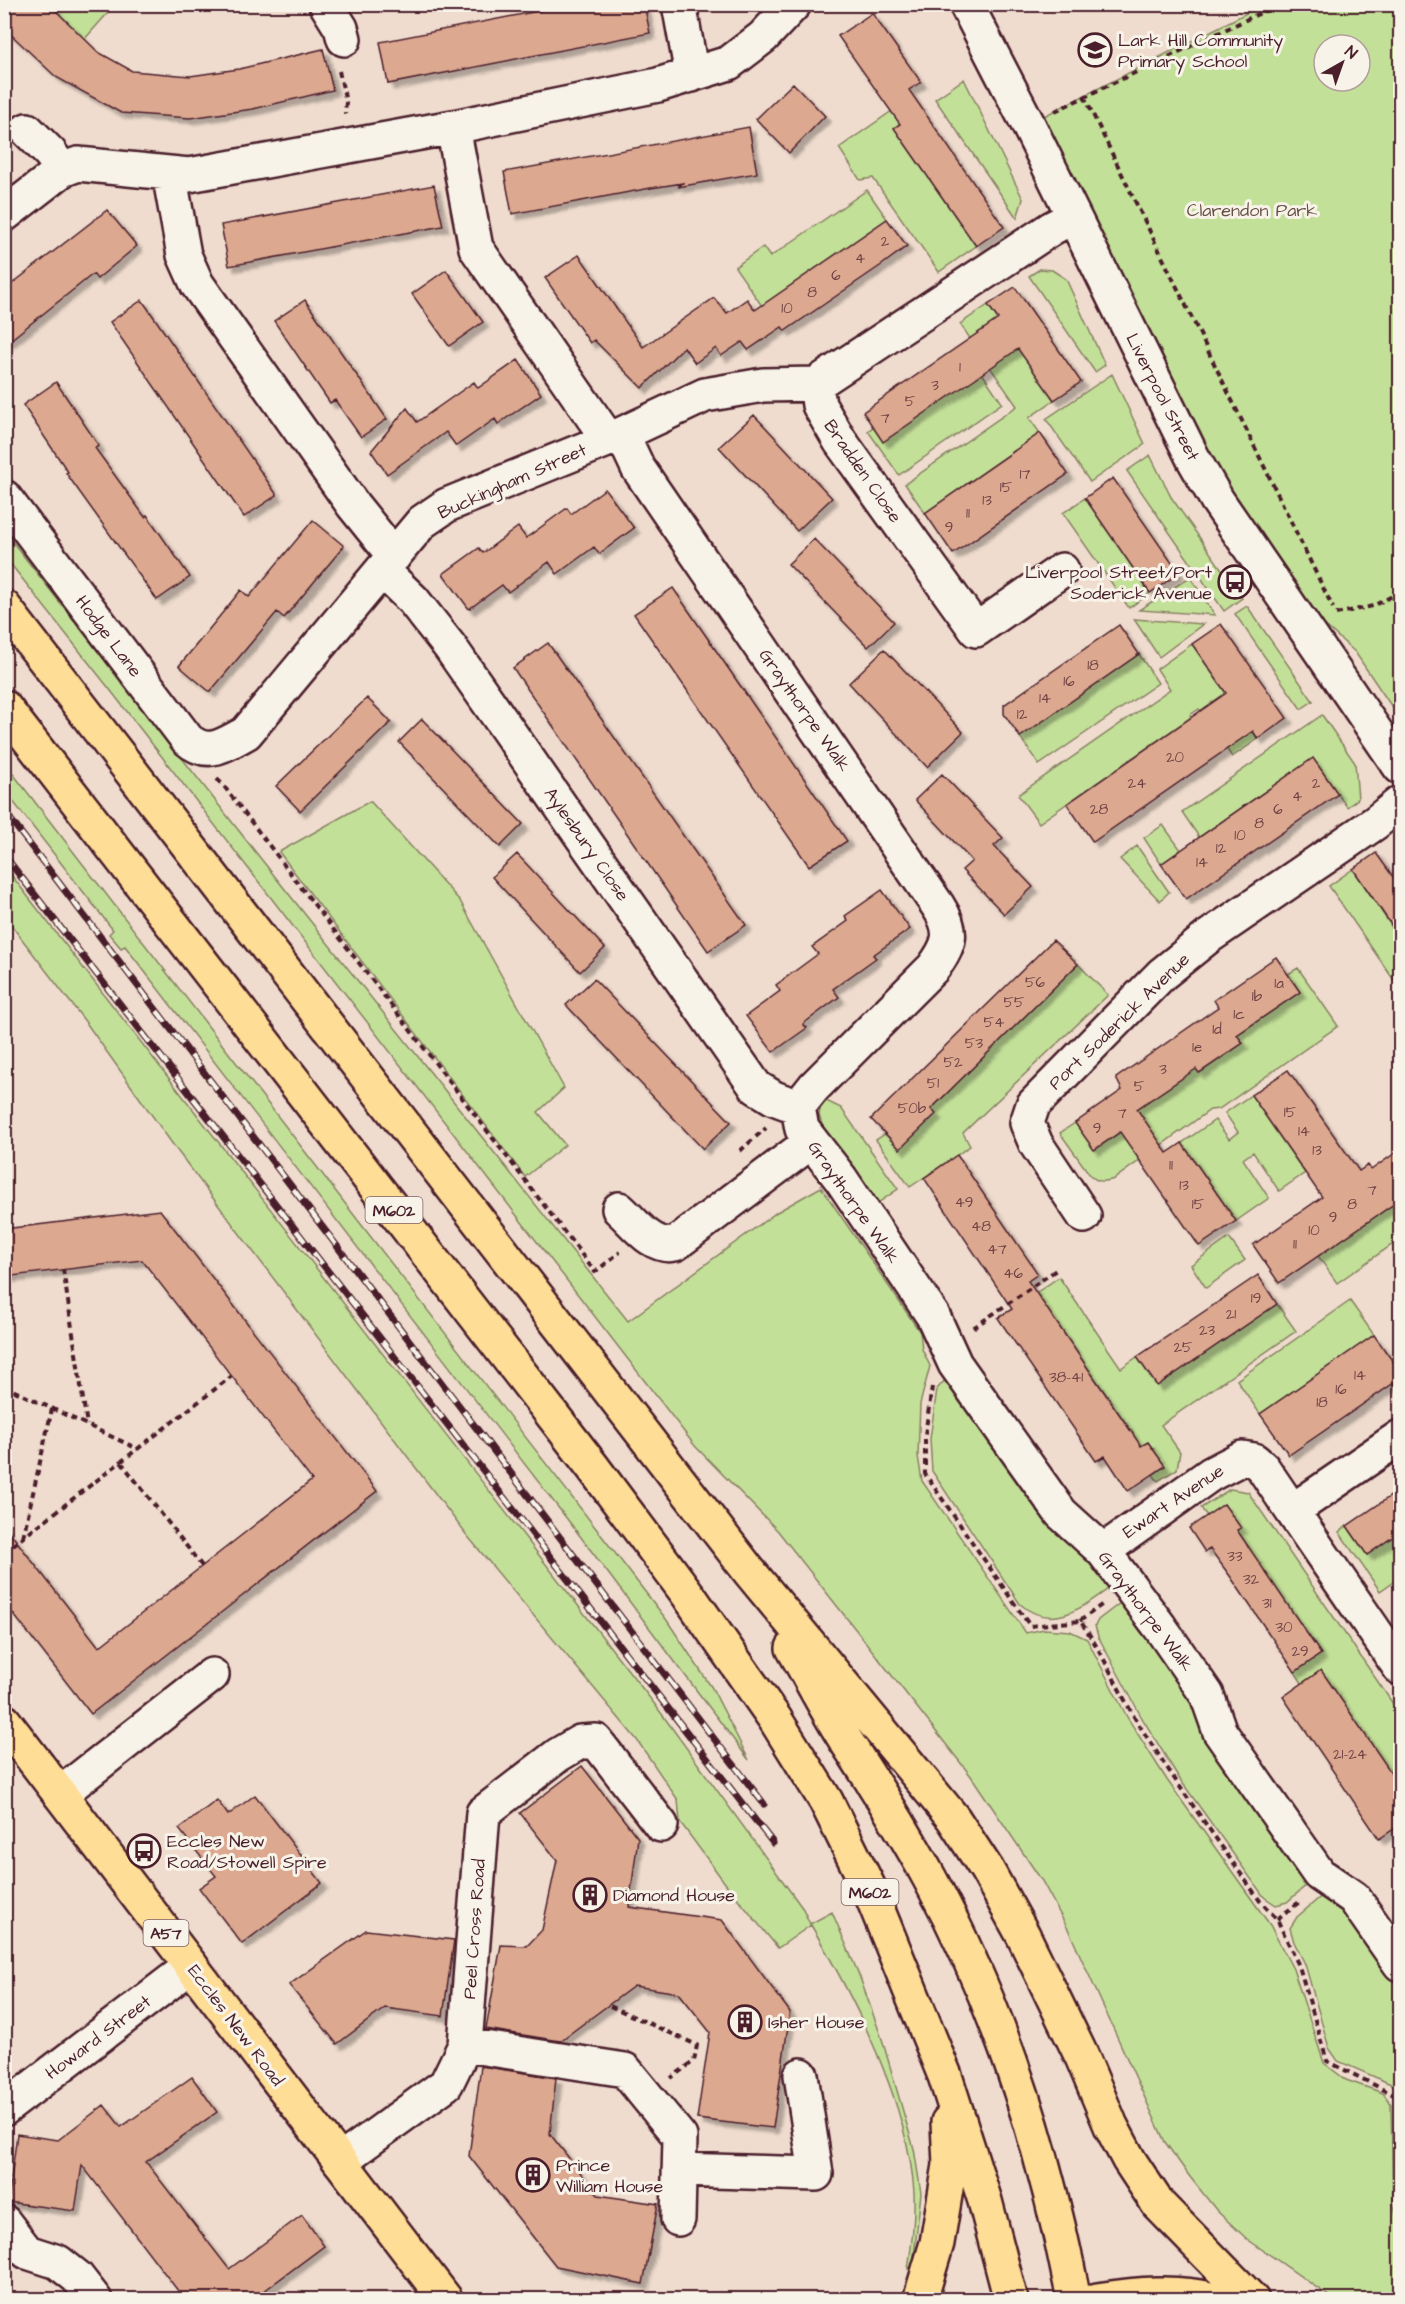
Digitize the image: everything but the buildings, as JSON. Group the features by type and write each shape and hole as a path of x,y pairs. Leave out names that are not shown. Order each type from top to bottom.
{"main road":[{"path":"4,607 749,1571 953,1818 987,1870 1023,1935 1082,2057 1110,2126 1143,2182 1158,2204 1252,2300"},
{"name":"M602","path":"4,707 592,1466 689,1596 768,1710 826,1801 868,1886 945,2076 1003,2264 1011,2300"},
{"path":"749,1571 849,1745 905,1834 956,1929 1021,2091 1041,2154 1065,2252 1074,2300"},
{"name":"Eccles New Road","path":"4,1721 446,2300"},
{"name":"M602","path":"926,2285 937,2243 950,2164 945,2076"},
{"path":"1097,2300 1145,2293 1200,2296 1215,2300"}],"street":[{"path":"326,4 341,28 344,39"},
{"path":"679,4 692,75"},
{"path":"4,215 62,170 78,164 189,175 453,127 658,85 729,63 762,37 794,4"},
{"name":"Liverpool Street","path":"966,4 1193,458 1217,500 1401,767"},
{"name":"Graythorpe Walk","path":"453,127 476,248 482,259 638,468 945,916 949,929 946,951 933,968 814,1087 798,1107 802,1129 841,1179 933,1316 955,1364 1061,1513 1103,1551 1154,1618 1207,1695 1220,1732 1319,1874 1354,1898 1401,1964"},
{"path":"27,130 50,153 62,170"},
{"name":"Aylesbury Close","path":"169,173 184,255 197,284 353,505 413,600 450,647 756,1087 774,1098 798,1107"},
{"path":"816,384 1052,228 1073,218"},
{"name":"Buckingham Street","path":"227,743 246,733 422,522 447,505 615,437 705,395 763,385 816,384"},
{"name":"Bradden Close","path":"816,384 819,405 840,441 976,630 1062,570"},
{"name":"Hodge Lane","path":"4,497 187,739 192,744 213,750 227,743"},
{"name":"Port Soderick Avenue","path":"1084,1216 1036,1144 1027,1123 1033,1105 1162,974 1208,937 1401,803"},
{"path":"619,1209 656,1243 668,1246 675,1244 800,1150 813,1143"},
{"path":"1292,1511 1401,1437"},
{"name":"Ewart Avenue","path":"1103,1551 1211,1474 1242,1458 1254,1460 1274,1482 1401,1668"},
{"path":"60,1794 212,1675"},
{"name":"Peel Cross Road","path":"340,2161 446,2084 465,2045 483,1813 558,1755 580,1742 596,1741 661,1825"},
{"name":"Howard Street","path":"4,2109 191,1966"},
{"path":"465,2045 625,2070 680,2137 678,2219"},
{"path":"679,2170 816,2174 801,2075"},
{"path":"4,2222 27,2252 58,2262 77,2277 95,2300"}],"path":[{"path":"1028,124 1279,4"},
{"path":"344,39 336,58 346,102 345,147"},
{"path":"1084,96 1336,614 1335,622"},
{"path":"1336,614 1373,606 1401,591"},
{"path":"223,785 595,1272 645,1233"},
{"path":"732,1159 769,1125"},
{"path":"971,1329 1059,1268"},
{"path":"63,1269 87,1425"},
{"path":"955,1364 933,1382 925,1435 925,1474 1030,1626 1080,1621 1111,1598"},
{"path":"4,1552 232,1376"},
{"path":"4,1386 138,1449"},
{"path":"22,1538 52,1409"},
{"path":"121,1462 202,1566"},
{"path":"1080,1621 1093,1637 1135,1718 1173,1779 1260,1901 1276,1919 1299,1966 1327,2061 1400,2098 1398,2164 1401,2186"},
{"path":"1276,1919 1309,1894"},
{"path":"610,2006 697,2045 694,2061 667,2082 646,2078 635,2081"}],"green space":[{"path":"48,5 115,5 74,51"},
{"name":"Clarendon Park","path":"1262,5 1400,5 1400,719 1355,652 1310,612 1225,487 1040,118"},
{"path":"964,79 1023,199 1017,218 935,99"},
{"path":"899,106 907,118 894,128 976,246 939,272 873,178 860,180 839,148"},
{"path":"867,190 887,219 766,303 771,319 735,267 763,247 770,257"},
{"path":"1040,269 1052,270 1066,279 1105,365 1095,372 1029,276"},
{"path":"988,305 1054,400 1029,418 1040,433 925,513 905,484 1017,406 960,324"},
{"path":"982,373 1002,403 899,475 868,431 873,427 883,441"},
{"path":"1112,374 1145,444 1090,482 1046,419"},
{"path":"1150,455 1171,497 1242,598 1224,611 1127,471"},
{"path":"1085,498 1150,593 1129,608 1063,513"},
{"path":"4,531 628,1321 777,1212 821,1187 920,1332 922,1349 930,1366 920,1404 918,1456 922,1481 1026,1633 1044,1629 1070,1631 1087,1639 1127,1717 1167,1780 1270,1925 1293,1969 1324,2063 1346,2080 1383,2093 1391,2104 1393,2202 1400,2230 1400,2299 1333,2299 1247,2239 1217,2211 1190,2177 1165,2142 1069,1931 1042,1881 971,1776 778,1531 695,1446 5,557"},
{"path":"1190,577 1215,615 1139,610"},
{"path":"1247,606 1313,701 1301,709 1235,614"},
{"path":"1134,619 1203,624 1159,657"},
{"path":"1192,644 1258,739 1232,757 1199,709 1190,715 1191,717 1039,823 1018,795 1170,689 1157,669"},
{"path":"1139,654 1158,683 1039,765 1020,737"},
{"path":"1322,715 1355,763 1358,799 1347,807 1313,759 1199,837 1182,812"},
{"path":"4,762 666,1619 712,1688 749,1760 574,1528 125,946 121,948 109,934 113,930 5,791"},
{"path":"370,801 460,901 564,1088 538,1112 565,1145 525,1177 279,852"},
{"path":"1163,825 1181,850 1161,864 1144,838"},
{"path":"1137,846 1169,892 1160,901 1120,859"},
{"path":"5,867 656,1706 803,1909 810,1924 832,1912 859,1975 882,2039 914,2149 921,2193 913,2265 908,2269 913,2231 914,2192 910,2158 902,2123 891,2088 862,2020 811,1925 778,1948 725,1883 680,1822 678,1800 637,1740 465,1533 176,1149 87,1024 5,917"},
{"path":"1353,869 1400,939 1400,989 1329,886"},
{"path":"1078,964 1108,995 963,1133 970,1146 910,1187 876,1140 885,1134 899,1148 920,1097 935,1105"},
{"path":"1298,968 1338,1026 1219,1109 1210,1110 1114,1179 1101,1181 1090,1175 1060,1133 1075,1123 1095,1150 1142,1117 1137,1109 1185,1076 1187,1056 1200,1073 1243,1043 1237,1035 1300,992 1288,974"},
{"path":"1251,1095 1305,1173 1279,1191 1253,1152 1243,1159 1269,1198 1236,1221 1182,1143 1215,1120 1229,1139 1238,1132 1225,1113"},
{"path":"822,1099 841,1108 898,1189 875,1205 823,1128 819,1115"},
{"path":"1394,1203 1400,1212 1400,1239 1337,1283 1318,1256"},
{"path":"1229,1238 1245,1260 1206,1288 1191,1265"},
{"path":"1059,1277 1121,1368 1137,1357 1157,1386 1277,1304 1296,1331 1161,1425 1180,1452 1177,1469 1158,1481 1153,1475 1165,1466 1148,1442 1130,1454 1134,1435 1036,1293"},
{"path":"1350,1301 1374,1335 1260,1414 1237,1380"},
{"path":"947,1378 1114,1585 1069,1613 1057,1616 1045,1616 1020,1604 932,1471 930,1439 937,1389"},
{"path":"1230,1489 1248,1492 1400,1714 1400,1787 1321,1671 1302,1683 1295,1672 1321,1654 1240,1535 1223,1540 1240,1528 1224,1504 1207,1516 1201,1508"},
{"path":"1347,1526 1367,1555 1400,1531 1400,1577 1380,1591 1339,1532"},
{"path":"1124,1600 1196,1703 1309,1883 1287,1902 1276,1905 1264,1897 1179,1778 1142,1718 1098,1636 1095,1626 1098,1620"},
{"path":"1324,1894 1343,1905 1400,1987 1400,2088 1338,2061 1329,2048 1305,1964 1290,1928 1297,1917"}],"railway":[{"path":"4,811 764,1804"},
{"path":"4,855 773,1843"}],"place":[{"name":"Lark Hill Community Primary School","path":"1095,50"},
{"name":"Liverpool Street/Port Soderick Avenue","path":"1235,582"},
{"name":"Eccles New Road/Stowell Spire","path":"144,1851"},
{"name":"Diamond House","path":"590,1895"},
{"name":"Isher House","path":"745,2022"},
{"name":"Prince William House","path":"533,2175"}]}
